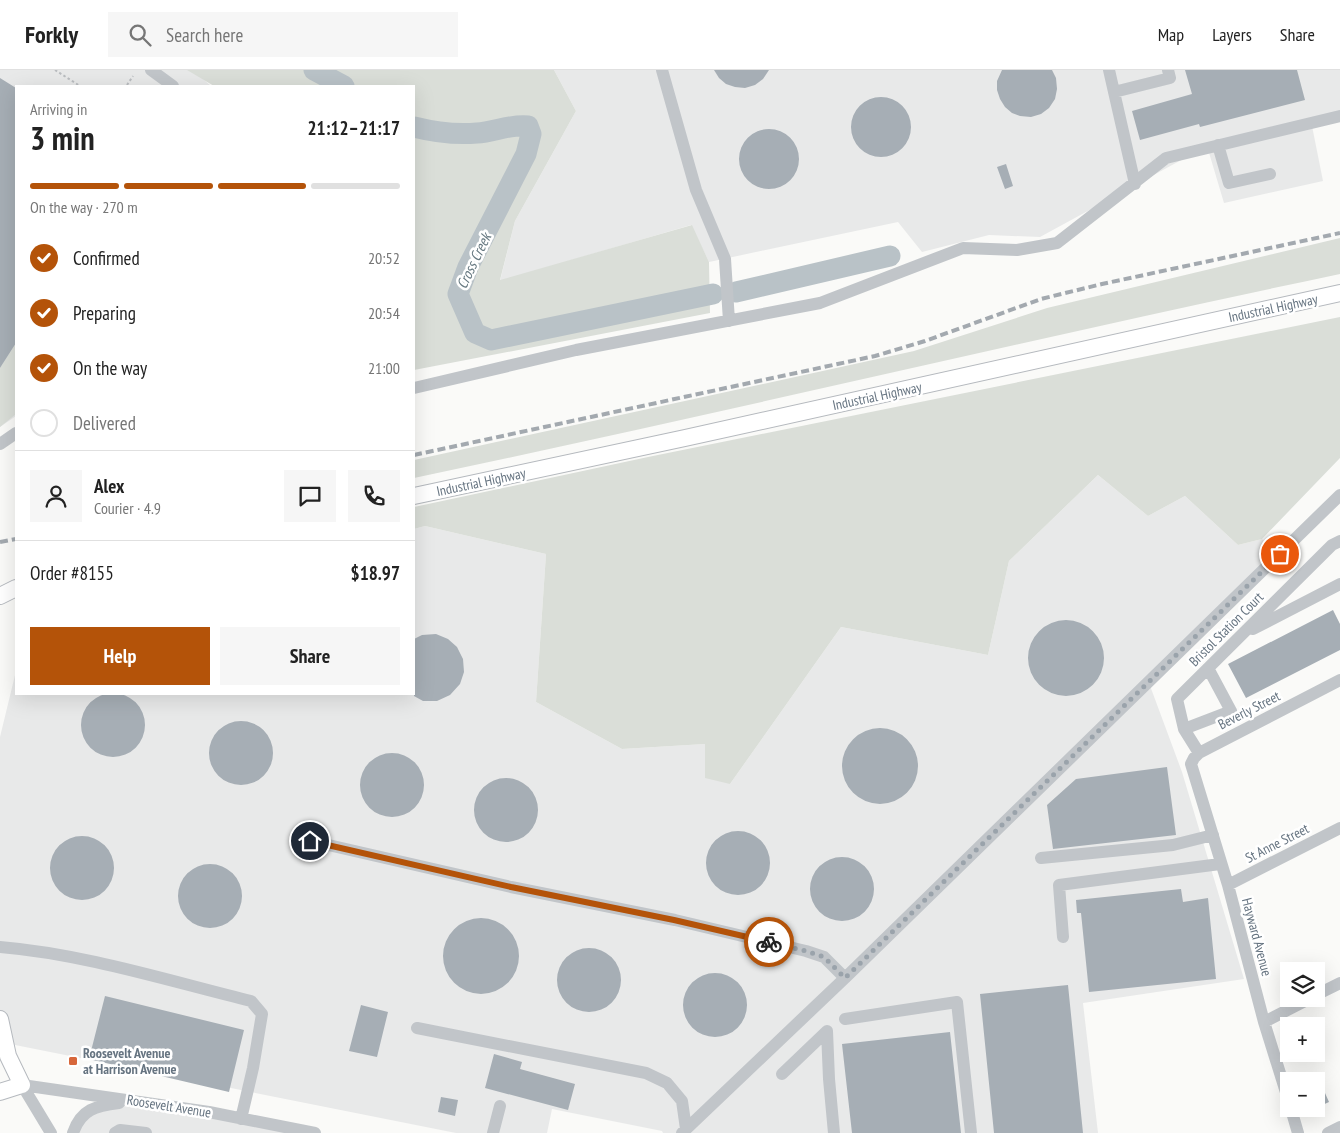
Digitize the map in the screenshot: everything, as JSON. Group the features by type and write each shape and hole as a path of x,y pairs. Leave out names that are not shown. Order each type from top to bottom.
{"main road":[{"name":"Industrial Highway","path":"415,496 695,436 1340,293"},
{"path":"0,596 15,588"},
{"path":"0,1019 8,1056 22,1086"},
{"name":"Roosevelt Avenue","path":"0,1080 22,1086"},
{"name":"Roosevelt Avenue","path":"0,1092 22,1086"}],"street":[{"path":"151,70 172,85"},
{"path":"662,70 696,190 724,259 728,321"},
{"path":"1109,70 1135,184"},
{"path":"1114,92 1170,78 1168,70"},
{"path":"415,388 576,350 820,303 963,248 1016,250 1058,243 1166,158 1340,116"},
{"path":"1218,145 1229,183 1270,174"},
{"path":"0,444 15,434"},
{"path":"684,1131 845,978 1340,495"},
{"name":"Bristol Station Court","path":"1199,753 1186,731 1177,699 1332,545 1340,541"},
{"path":"1242,635 1340,584"},
{"path":"1186,731 1231,711 1208,668"},
{"name":"Beverly Street","path":"1199,753 1340,680"},
{"name":"Hayward Avenue","path":"1199,753 1191,764 1228,886 1264,1022 1280,1073"},
{"name":"St Anne Street","path":"1228,886 1340,828"},
{"path":"1041,858 1173,845 1213,835"},
{"path":"310,841 501,884 674,920 806,951 824,957 845,978"},
{"path":"1063,937 1059,885 1220,864"},
{"path":"0,947 31,950 116,968 251,1001 262,1014 253,1068 247,1124"},
{"path":"1325,990 1340,983"},
{"path":"845,1019 957,1002 972,1133"},
{"path":"1264,1022 1293,1007"},
{"path":"417,1028 646,1073 668,1083 682,1102 684,1131"},
{"path":"782,1074 827,1031 834,1133"},
{"path":"22,1086 51,1133"},
{"name":"Roosevelt Avenue","path":"22,1086 139,1101 247,1124 315,1133"},
{"path":"73,1133 77,1121 87,1111 100,1106 139,1101"},
{"path":"493,1133 500,1106"},
{"path":"1293,1117 1298,1133"},
{"path":"1328,1133 1340,1127"},
{"path":"115,1133 120,1130 146,1133"}],"path":[{"path":"55,70 78,85"},
{"path":"127,85 133,76"}],"shaded area":[{"path":"0,70 193,70 210,85 15,85 15,417 0,427"},
{"path":"187,70 554,70 576,111 515,221 500,280 692,225 709,262 710,313 415,370 415,85 212,85"},
{"path":"554,70 1340,70 1340,115 1311,121 1323,181 1224,203 1207,146 1040,237 989,235 922,252 898,222 709,262 691,225 500,281 515,221 576,111"},
{"path":"1340,238 1340,274 415,478 415,460 914,351 1047,308"},
{"path":"1340,317 1340,458 1262,539 1238,545 1185,496 1148,516 1098,475 1009,561 988,655 841,627 730,784 705,778 705,744 622,749 536,702 546,554 425,526 415,529 415,507 648,457"},
{"path":"15,345 15,415 0,427 0,368"},
{"path":"1098,475 1148,516 1185,496 1238,545 1262,539 1281,558 1149,683 1182,772 1244,979 1083,1003 1098,1133 663,1133 662,1131 552,1109 547,1133 456,1133 0,1042 0,737 15,675 15,695 415,695 415,529 425,526 546,554 536,702 622,749 705,744 730,784 841,627 988,655 1009,561"},
{"path":"139,1101 315,1133 73,1133 87,1111"}],"building":[{"path":"714,70 769,70 763,79 755,85 745,88 726,84"},
{"path":"1002,70 1052,70 1056,78 1057,89 1055,99 1049,108 1041,114 1031,117 1012,113 1005,107 997,90 997,81"},
{"path":"1185,70 1297,70 1305,100 1200,127 1199,124 1140,140 1132,111 1192,94"},
{"path":"0,78 15,87 15,345 0,368"},
{"path":"875,97 887,97 898,102 906,110 911,121 909,139 898,152 887,157 875,157 864,152 856,144 851,133 851,121 856,110 864,102"},
{"path":"763,129 775,129 786,134 794,142 799,153 797,171 786,184 775,189 763,189 752,184 744,176 739,165 739,153 744,142 752,134"},
{"path":"1006,164 1013,186 1005,189 997,167"},
{"path":"1333,610 1340,624 1340,650 1246,698 1228,664"},
{"path":"1066,620 1080,623 1093,631 1101,644 1104,658 1101,672 1093,685 1080,693 1066,696 1052,693 1039,685 1031,672 1028,658 1031,644 1039,631 1052,623"},
{"path":"436,634 448,639 457,647 463,659 464,672 460,684 450,695 437,701 423,701 414,696 415,638 422,635"},
{"path":"104,695 122,695 136,702 144,719 144,731 136,748 125,754 113,757 101,754 90,748 84,737 81,725 84,713 90,702"},
{"path":"241,721 253,724 264,730 270,741 273,753 270,765 264,776 253,782 241,785 229,782 218,776 212,765 209,753 212,741 218,730 229,724"},
{"path":"880,728 894,731 907,739 915,752 918,766 915,780 907,793 894,801 880,804 866,801 853,793 845,780 842,766 845,752 853,739 866,731"},
{"path":"392,753 404,756 415,762 421,773 424,785 421,797 415,808 404,814 392,817 380,814 369,808 363,797 360,785 363,773 369,762 380,756"},
{"path":"1167,767 1176,835 1053,849 1047,805 1076,779"},
{"path":"506,778 518,781 529,787 535,798 538,810 535,822 529,833 518,839 506,842 494,839 483,833 477,822 474,810 477,798 483,787 494,781"},
{"path":"738,831 750,834 761,840 767,851 770,863 767,875 761,886 750,892 738,895 726,892 715,886 709,875 706,863 709,851 715,840 726,834"},
{"path":"82,836 94,839 105,845 111,856 114,868 111,880 105,891 94,897 82,900 70,897 59,891 53,880 50,868 53,856 59,845 70,839"},
{"path":"842,857 854,860 865,866 871,877 874,889 871,901 865,912 854,918 842,921 830,918 819,912 813,901 810,889 813,877 819,866 830,860"},
{"path":"210,864 222,867 233,873 239,884 242,896 239,908 233,919 222,925 210,928 198,925 187,919 181,908 178,896 181,884 187,873 198,867"},
{"path":"1181,889 1183,902 1208,898 1216,979 1089,992 1081,913 1077,913 1076,900"},
{"path":"481,918 495,921 508,929 516,942 519,956 516,970 508,983 495,991 481,994 467,991 454,983 446,970 443,956 446,942 454,929 467,921"},
{"path":"589,948 601,951 612,957 618,968 621,980 618,992 612,1003 601,1009 589,1012 577,1009 566,1003 560,992 557,980 560,968 566,957 577,951"},
{"path":"715,973 727,976 738,982 744,993 747,1005 744,1017 738,1028 727,1034 715,1037 703,1034 692,1028 686,1017 683,1005 686,993 692,982 703,976"},
{"path":"1068,985 1083,1133 994,1133 980,994"},
{"path":"105,996 244,1030 229,1092 89,1059"},
{"path":"361,1005 388,1012 377,1057 349,1051"},
{"path":"950,1032 961,1133 852,1133 842,1044"},
{"path":"494,1054 522,1062 520,1069 575,1084 568,1110 485,1088"},
{"path":"1325,1093 1329,1102 1325,1104"},
{"path":"441,1097 458,1100 455,1116 438,1112"}],"waterway":[{"name":"Cross Creek","path":"314,70 342,85"},
{"name":"Cross Creek","path":"415,127 437,132 461,134 515,126 528,126 531,134 526,154 468,267 458,294 475,333 491,340 713,294"},
{"name":"Cross Creek","path":"736,292 890,256"}],"railway":[{"path":"415,455 875,356 925,341 1041,299 1340,233"},
{"path":"0,542 15,539"}],"way so far":[{"path":"769,942 824,957 845,978 1280,554"}],"place":[{"name":"Roosevelt Avenue at Harrison Avenue","path":"73,1061"}],"route":[{"path":"310,841 511,887 674,920 769,942"}]}
